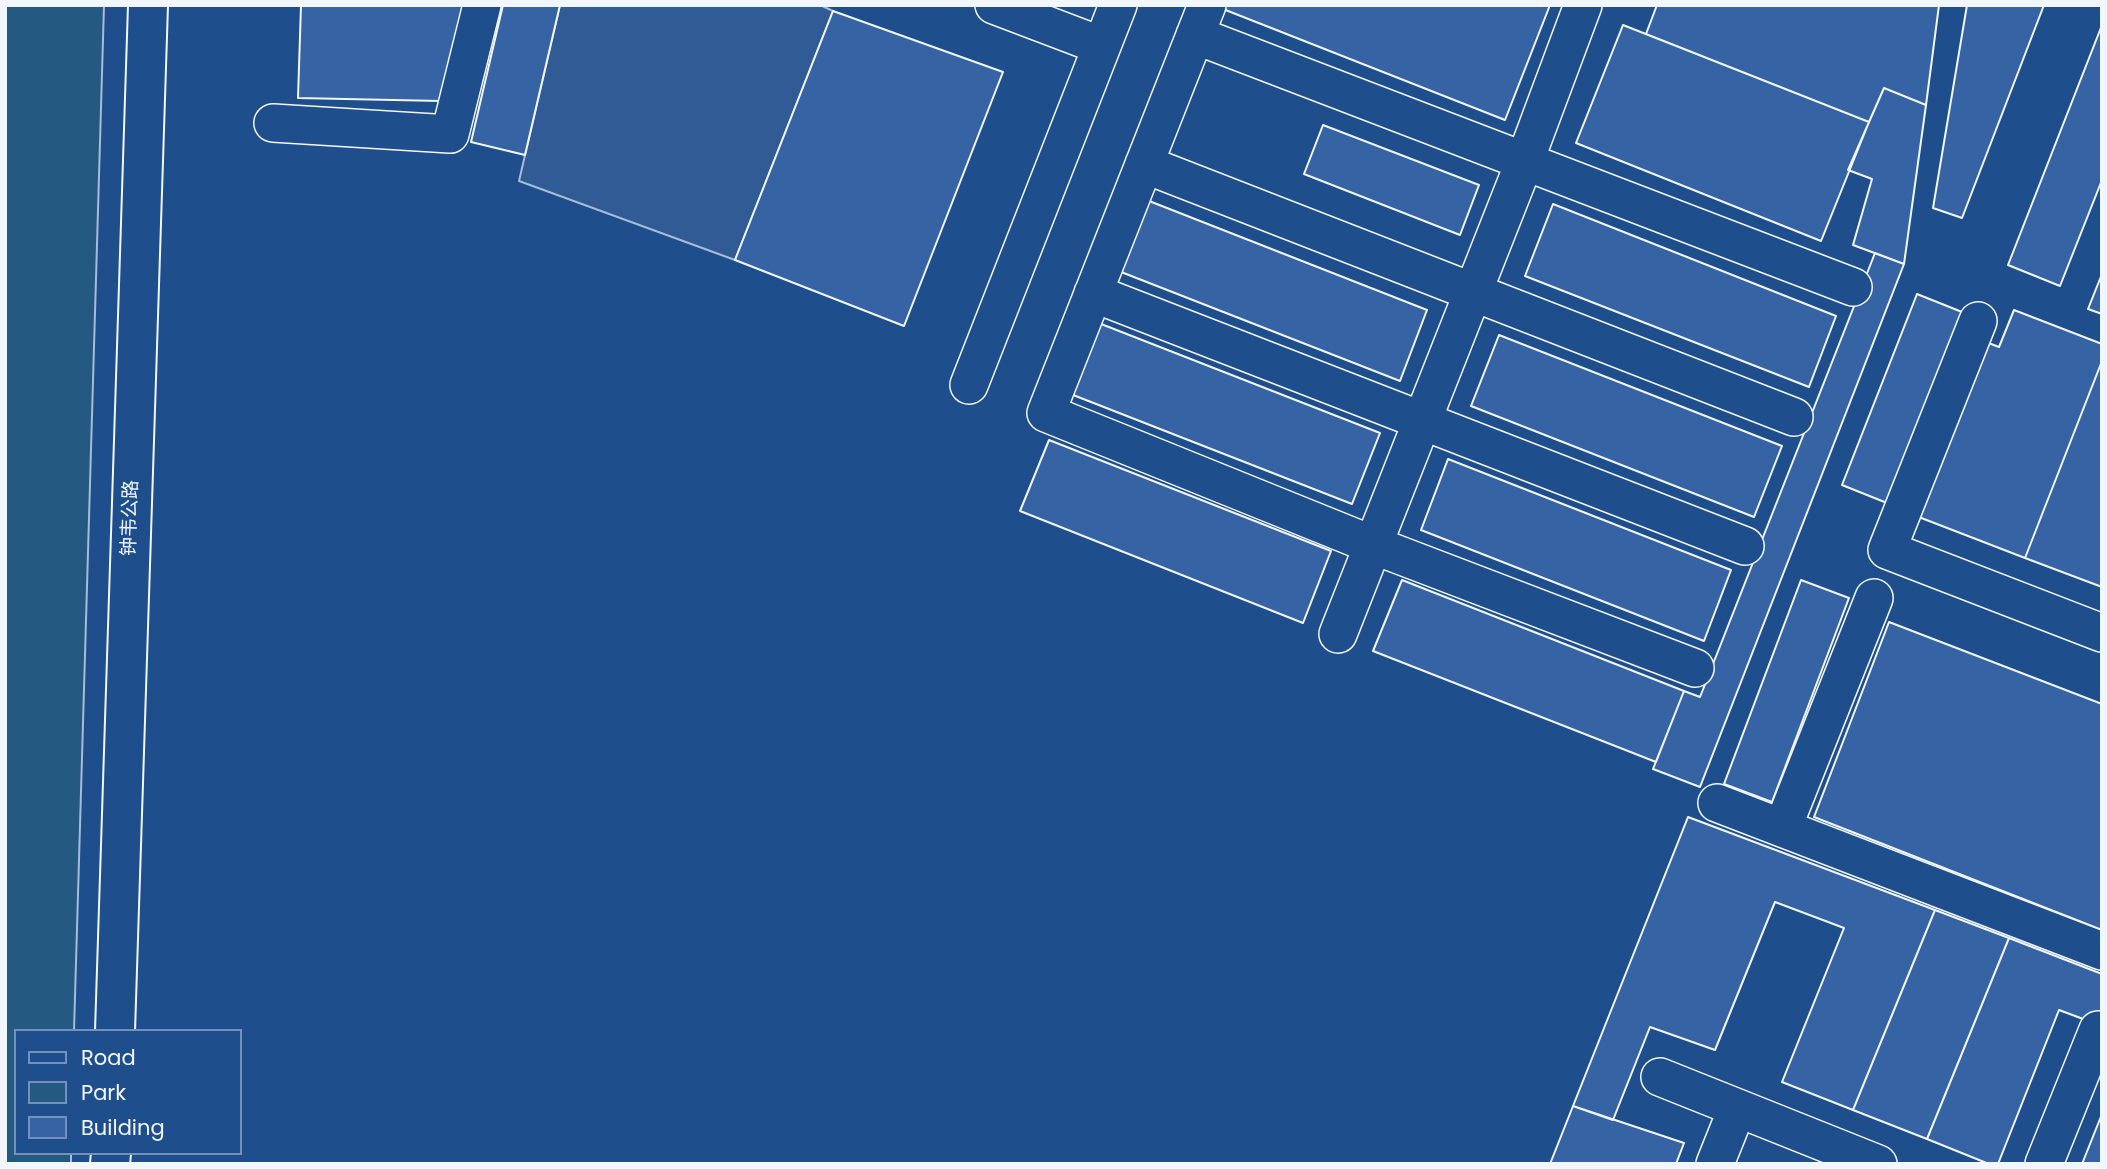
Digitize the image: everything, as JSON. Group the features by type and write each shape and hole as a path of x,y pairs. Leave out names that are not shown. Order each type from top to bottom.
{"main road":[{"name":"钟韦公路","path":"115,1029 148,5"}],"street":[{"path":"273,123 450,134 482,5"},
{"path":"994,5 1102,46"},
{"path":"969,385 1118,5"},
{"path":"1338,634 1524,163 1583,5"},
{"path":"1695,668 1373,545 1046,413 1201,20 1524,163 1853,287"},
{"path":"1144,164 1794,417"},
{"path":"1093,293 1745,545"},
{"path":"1978,321 1888,550 2102,633"},
{"path":"1783,827 1874,598"},
{"path":"1717,803 2102,951"},
{"path":"2044,1164 2098,1030"},
{"path":"1660,1077 1878,1164"},
{"path":"1716,1164 1737,1109"}],"green space":[{"path":"5,5 104,5 74,1029 14,1029 14,1155 71,1155 71,1164 5,1164"}],"shaded area":[{"path":"560,5 820,5 833,11 735,260 519,181"}],"building":[{"path":"301,5 463,5 441,101 298,98"},
{"path":"503,5 560,5 525,155 471,142"},
{"path":"1224,5 1550,5 1505,120 1223,9"},
{"path":"1657,5 1939,5 1926,105 1884,88 1869,122 1646,34"},
{"path":"1967,5 2044,5 1962,218 1933,208"},
{"path":"833,11 1003,72 904,326 735,260"},
{"path":"1623,25 1869,122 1821,241 1576,143"},
{"path":"2102,25 2102,180 2060,286 2008,265"},
{"path":"1884,88 1926,105 1904,264 1853,245 1872,179 1848,170"},
{"path":"1323,125 1479,185 1460,235 1304,174"},
{"path":"1144,199 1427,310 1400,381 1116,270"},
{"path":"1553,204 1836,316 1809,387 1525,276"},
{"path":"1875,253 1904,264 1700,787 1653,769 1684,691 1700,697"},
{"path":"2102,274 2102,314 2088,309"},
{"path":"1917,294 1962,312 1887,503 1842,485"},
{"path":"2014,310 2102,344 2102,361 2025,558 1911,514 1978,339 1999,347"},
{"path":"1096,322 1380,433 1352,504 1068,393"},
{"path":"1499,335 1782,446 1754,517 1471,406"},
{"path":"2102,361 2102,587 2025,558"},
{"path":"1049,440 1331,551 1303,623 1020,511"},
{"path":"1448,459 1731,570 1704,641 1421,530"},
{"path":"1402,580 1684,691 1656,762 1373,651"},
{"path":"1801,580 1849,598 1772,802 1724,784"},
{"path":"1889,622 2102,704 2102,930 1814,817"},
{"path":"1688,817 1935,910 1853,1110 1782,1082 1844,928 1775,902 1715,1050 1650,1027 1613,1120 1573,1106"},
{"path":"1935,910 2009,938 1927,1139 1853,1110"},
{"path":"2009,938 2102,974 2102,1026 2059,1010 1998,1164 1989,1164 1927,1139"},
{"path":"1573,1106 1684,1143 1676,1164 1550,1164"},
{"path":"2102,1114 2102,1164 2082,1164"}]}
